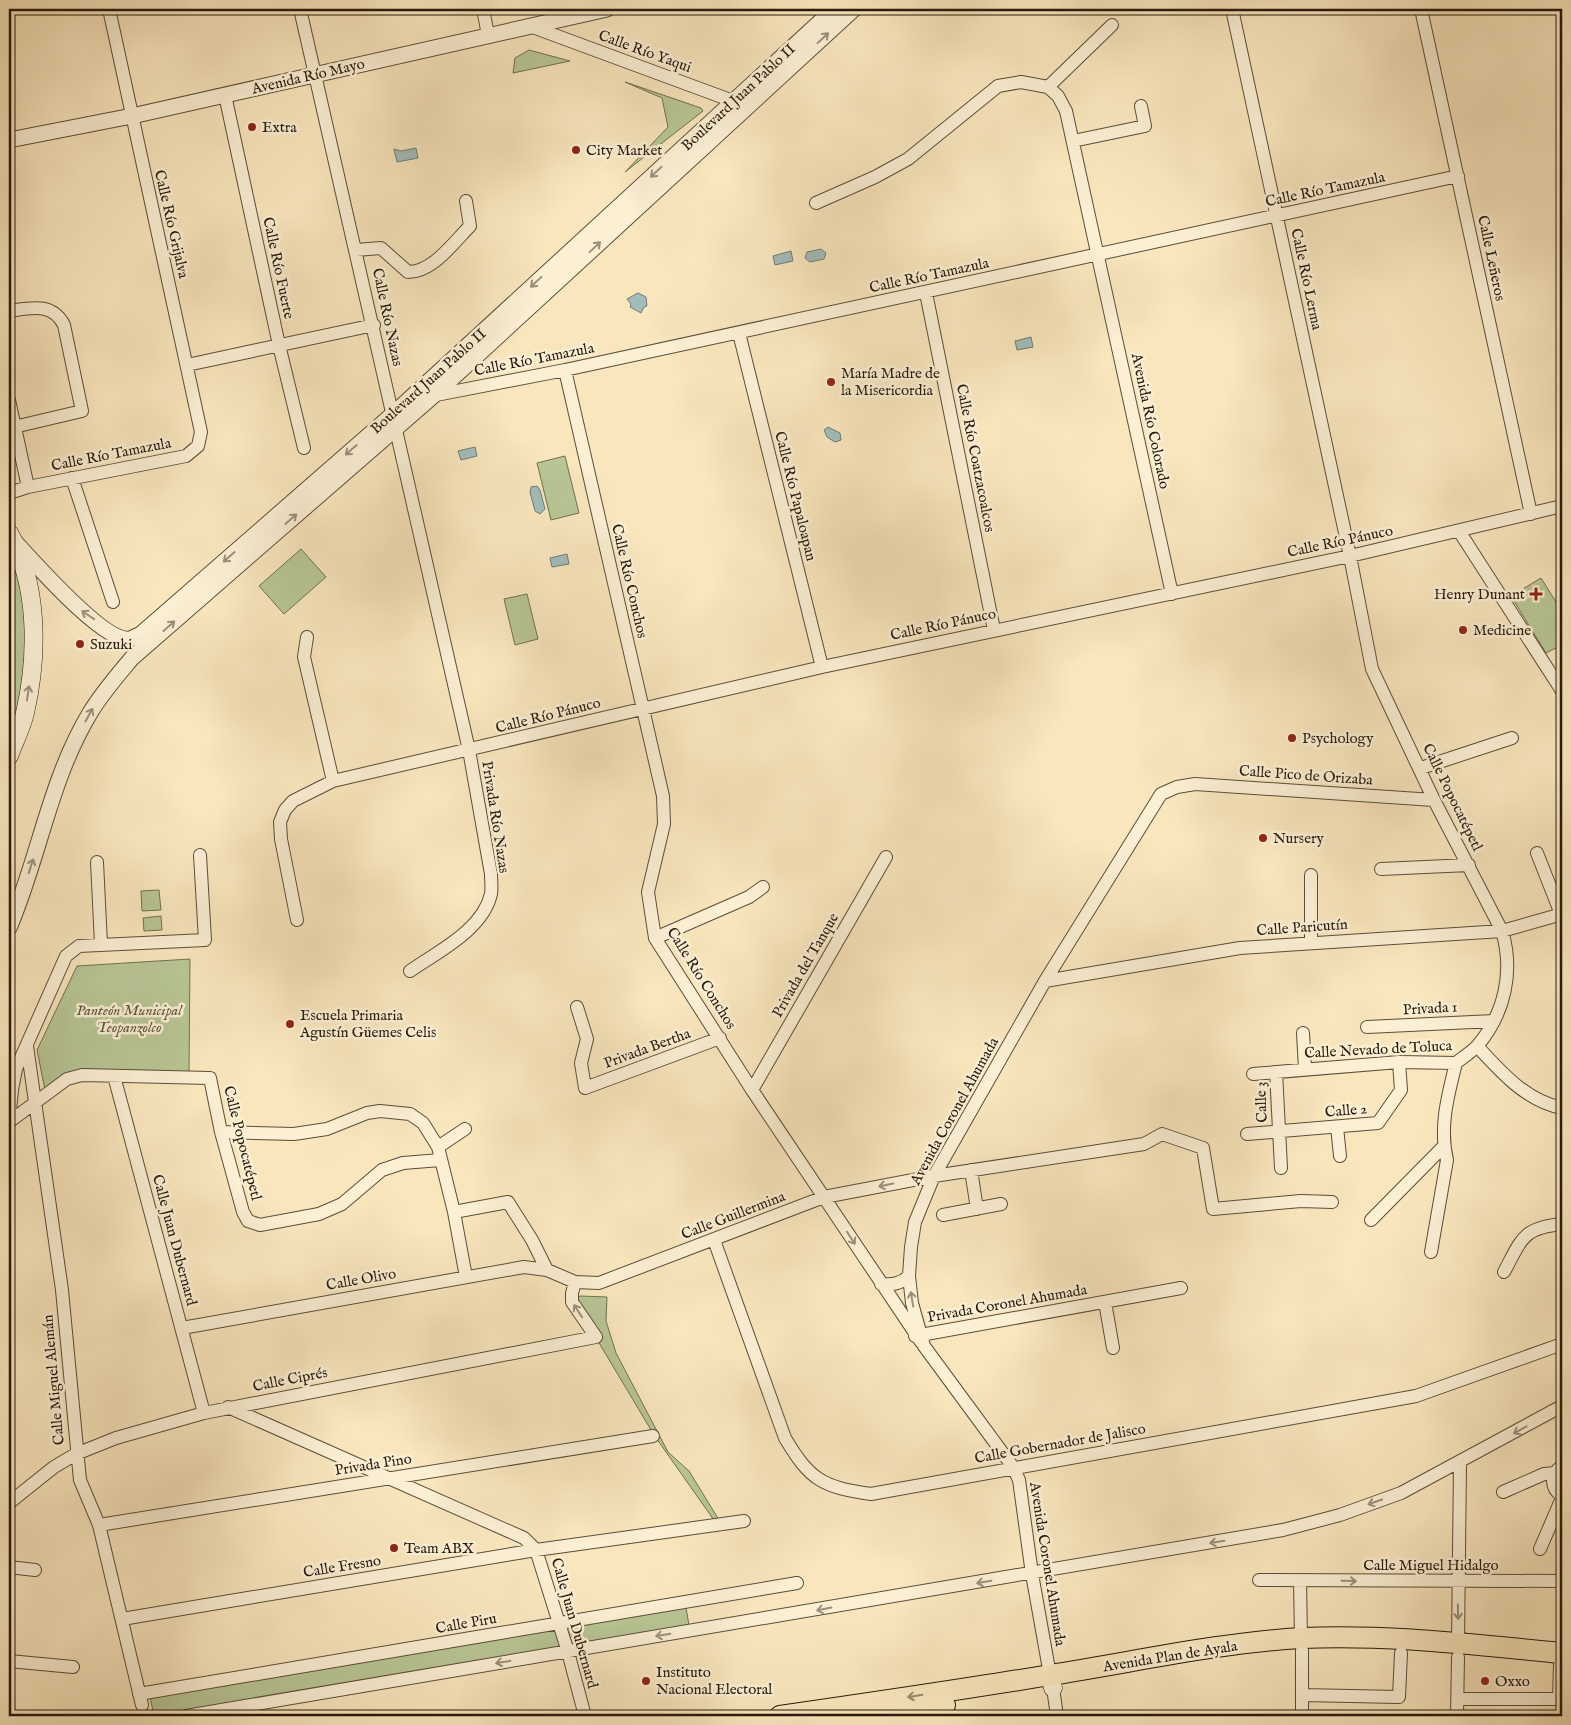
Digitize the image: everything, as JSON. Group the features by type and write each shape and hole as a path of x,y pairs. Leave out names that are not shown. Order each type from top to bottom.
{"main road":[{"path":"9,756 25,714 33,653 32,605 26,575 11,536"},
{"name":"Avenida Plan de Ayala","path":"780,1716 1223,1659 1302,1644 1356,1637 1562,1661"},
{"name":"Avenida Plan de Ayala","path":"1302,1644 1401,1652 1458,1650"},
{"name":"Avenida Plan de Ayala","path":"876,1716 1051,1681"}],"street":[{"name":"Calle Río Grijalva","path":"109,9 201,432 198,446"},
{"name":"Calle Río Nazas","path":"300,9 374,326 468,750"},
{"path":"482,9 488,35"},
{"name":"Avenida Río Mayo","path":"9,140 132,116 607,9"},
{"name":"Boulevard Juan Pablo II","path":"9,928 19,905 49,808 72,749 89,714 109,685 132,658 394,421 407,401 834,9"},
{"name":"Boulevard Juan Pablo II","path":"11,536 77,608 119,636 130,639 141,634 394,421 433,396 854,9"},
{"name":"Calle Río Lerma","path":"1232,9 1350,556"},
{"name":"Calle Leñeros","path":"1421,9 1531,514"},
{"path":"816,203 875,177 908,159 998,86 1021,82 1048,87 1112,25"},
{"name":"Calle Río Yaqui","path":"530,26 748,106"},
{"name":"Avenida Río Colorado","path":"1048,87 1058,96 1066,111 1172,594"},
{"name":"Calle Río Fuerte","path":"225,95 279,345 304,448"},
{"path":"1073,141 1145,126 1140,106"},
{"name":"Calle Río Tamazula","path":"407,401 565,370 926,293 1458,176"},
{"path":"356,250 381,248 408,272 427,268 470,226 466,200"},
{"name":"Calle Río Coatzacoalcos","path":"926,293 994,630"},
{"path":"9,311 41,307 51,309 60,316 64,325 82,411 14,427"},
{"path":"187,365 374,326"},
{"name":"Calle Río Papaloapan","path":"739,333 822,666"},
{"name":"Calle Río Conchos","path":"565,370 663,796 664,824 648,892 655,938 752,1090 881,1284 920,1339"},
{"path":"9,400 28,487"},
{"name":"Calle Río Tamazula","path":"9,494 28,487 186,456 198,446"},
{"path":"72,478 113,602"},
{"name":"Calle Río Pánuco","path":"297,920 281,838 280,822 284,810 293,800 333,781 822,666 1350,556 1562,506"},
{"path":"1459,531 1562,691"},
{"name":"Calle Popocatépetl","path":"1350,556 1372,668 1421,768 1434,800 1502,931 1507,947 1508,971 1503,1002 1494,1021 1477,1046"},
{"path":"307,637 304,657 333,781"},
{"path":"1421,768 1512,738"},
{"name":"Privada Río Nazas","path":"410,971 465,932 482,914 490,894 491,874 468,750"},
{"name":"Calle Pico de Orizaba","path":"1177,787 1195,784 1434,800"},
{"name":"Avenida Coronel Ahumada","path":"1057,1716 1032,1574 1019,1480 1013,1467 920,1339 912,1303 909,1276 910,1247 916,1222 934,1176 1045,981 1161,794 1177,787"},
{"path":"1537,853 1562,914"},
{"path":"9,1121 16,1069 66,956 79,946 204,940 200,854"},
{"name":"Privada del Tanque","path":"752,1090 886,856"},
{"path":"97,862 101,944"},
{"path":"1382,868 1469,865"},
{"path":"1311,875 1311,942"},
{"path":"655,938 749,897 763,887"},
{"name":"Calle Paricutín","path":"1045,981 1240,948 1502,931 1562,914"},
{"name":"Privada Bertha","path":"577,1007 587,1039 581,1063 585,1088 720,1038"},
{"name":"Privada 1","path":"1367,1027 1494,1021"},
{"path":"1303,1033 1305,1069"},
{"name":"Calle Miguel Alemán","path":"27,1046 62,1290 76,1454 80,1480 99,1525 141,1700"},
{"path":"1477,1046 1524,1093 1548,1106 1562,1108"},
{"name":"Calle Nevado de Toluca","path":"1253,1074 1399,1062 1456,1063 1477,1046"},
{"name":"Calle 2","path":"1247,1134 1378,1123 1401,1090 1399,1062"},
{"path":"1430,1252 1447,1160 1444,1146 1446,1105 1456,1063"},
{"name":"Calle 3","path":"1276,1072 1281,1168"},
{"name":"Calle Popocatépetl","path":"9,1121 67,1080 82,1075 210,1078 221,1132 242,1212 248,1220 260,1225 319,1214 342,1204 382,1170 439,1153"},
{"name":"Calle Juan Dubernard","path":"114,1076 204,1413"},
{"path":"221,1132 294,1134 328,1129 367,1113 380,1111 410,1114 424,1123 439,1153 454,1212 466,1277"},
{"path":"1337,1127 1340,1156"},
{"path":"439,1153 466,1130"},
{"name":"Calle Guillermina","path":"547,1270 575,1282 598,1283 824,1197 934,1176 1144,1144 1162,1134 1203,1148 1213,1209 1301,1201 1332,1202"},
{"path":"1371,1220 1444,1146"},
{"path":"971,1170 977,1209"},
{"path":"454,1212 508,1202 532,1240 547,1270"},
{"path":"943,1214 1001,1204"},
{"path":"1504,1272 1524,1236 1545,1226 1562,1224"},
{"name":"Calle Gobernador de Jalisco","path":"714,1240 784,1438 800,1463 818,1480 840,1490 870,1494 1416,1396 1562,1344"},
{"name":"Calle Olivo","path":"182,1328 524,1267 547,1270"},
{"path":"881,1284 891,1285 902,1282 909,1276"},
{"name":"Calle Ciprés","path":"9,1503 54,1467 76,1454 116,1438 204,1413 596,1337 572,1302 575,1282"},
{"name":"Privada Coronel Ahumada","path":"920,1339 1181,1288"},
{"name":"Privada Coronel Ahumada","path":"1104,1302 1113,1348"},
{"path":"186,1716 1283,1530 1340,1514 1401,1493 1460,1463 1562,1406"},
{"name":"Calle Juan Dubernard","path":"228,1407 524,1538 536,1550 568,1652 584,1716"},
{"name":"Privada Pino","path":"99,1525 653,1436"},
{"path":"1457,1716 1457,1582 1460,1463"},
{"path":"1503,1492 1558,1470 1554,1487 1562,1497 1540,1548"},
{"name":"Calle Fresno","path":"122,1619 536,1550 715,1523 744,1521"},
{"path":"9,1567 34,1570"},
{"name":"Calle Miguel Hidalgo","path":"1259,1580 1562,1581"},
{"path":"1300,1580 1302,1716"},
{"name":"Calle Piru","path":"141,1700 559,1624 798,1583"},
{"path":"1302,1695 1400,1697 1401,1652"},
{"path":"1458,1699 1559,1699 1562,1661"},
{"path":"9,1662 73,1667"}],"green space":[{"path":"529,50 570,61 513,73 515,58"},
{"path":"625,82 701,108 703,111 625,172 668,127 662,98"},
{"path":"565,456 579,513 551,520 537,463"},
{"path":"301,549 326,577 284,614 259,586"},
{"path":"9,555 20,581 26,610 28,654 20,708 9,747"},
{"path":"1541,578 1556,602 1562,599 1562,645 1546,653 1511,596"},
{"path":"527,594 538,639 515,645 504,599"},
{"path":"159,890 161,910 142,911 141,891"},
{"path":"161,916 162,930 144,931 143,918"},
{"name":"Panteón Municipal Teopanzolco","path":"190,959 189,1073 83,1074 45,1090 37,1050 77,966"},
{"path":"580,1296 607,1297 606,1321 616,1353 668,1452 689,1471 719,1520 716,1523 654,1435 574,1301"},
{"path":"685,1602 690,1631 186,1716 154,1716 149,1692"}],"water":[{"path":"416,148 418,158 397,162 394,149 401,151"},
{"path":"821,249 826,253 824,259 810,262 805,258 807,252"},
{"path":"791,251 793,261 775,265 773,256"},
{"path":"638,293 646,297 647,306 644,307 641,313 630,307 631,304 627,299"},
{"path":"1031,337 1033,347 1017,350 1015,341"},
{"path":"828,427 840,433 841,440 835,442 827,437 824,430"},
{"path":"475,447 477,456 461,460 458,451"},
{"path":"537,486 540,490 545,509 540,514 535,511 530,492 531,487"},
{"path":"567,554 569,564 552,567 550,558"}],"place":[{"name":"Extra","path":"252,127"},
{"name":"City Market","path":"576,150"},
{"name":"María Madre de la Misericordia","path":"831,382"},
{"name":"Henry Dunant","path":"1536,594"},
{"name":"Medicine","path":"1463,630"},
{"name":"Suzuki","path":"80,644"},
{"name":"Psychology","path":"1292,738"},
{"name":"Nursery","path":"1263,838"},
{"name":"Escuela Primaria Agustín Güemes Celis","path":"290,1024"},
{"name":"Team ABX","path":"394,1548"},
{"name":"Instituto Nacional Electoral","path":"646,1681"},
{"name":"Oxxo","path":"1485,1681"}]}
